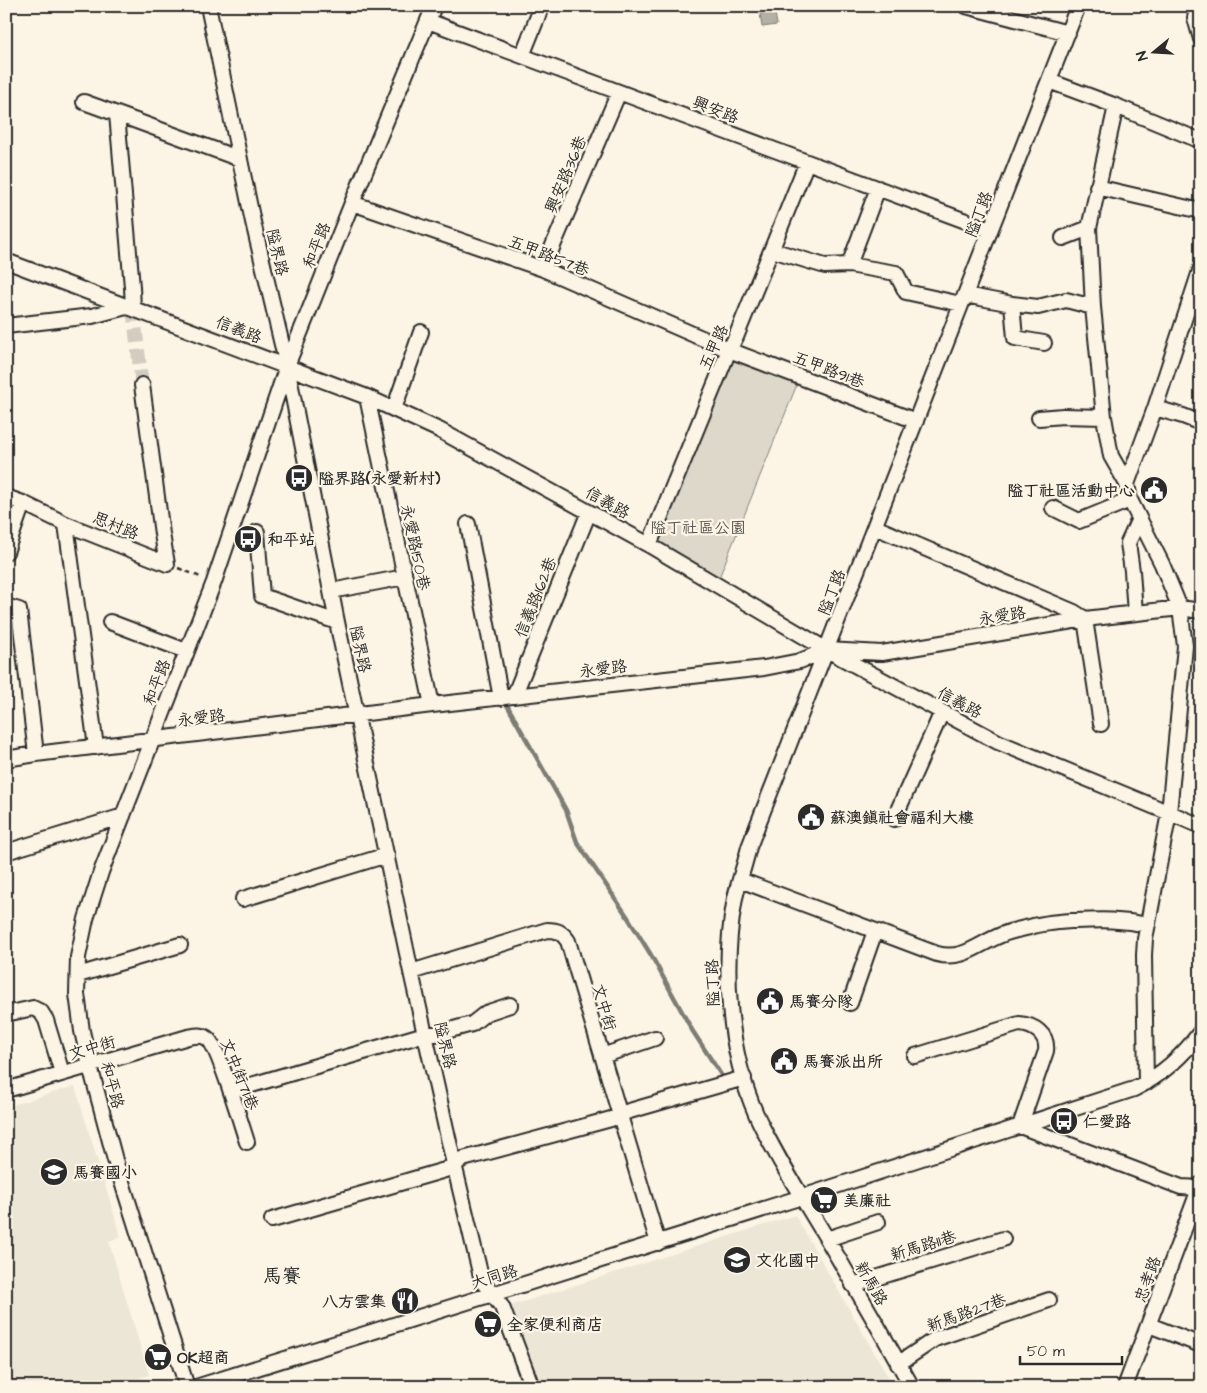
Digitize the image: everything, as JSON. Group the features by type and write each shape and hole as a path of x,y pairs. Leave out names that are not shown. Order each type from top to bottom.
{"street":[{"name":"隘界路","path":"208,6 253,222 287,366 337,622 411,972 454,1164 482,1281 502,1307 532,1387"},
{"name":"和平路","path":"187,1387 121,1178 90,1066 82,1031 78,994 78,957 86,919 100,872 214,582 287,366 434,6"},
{"path":"522,56 542,6"},
{"path":"966,6 1068,33"},
{"name":"隘丁路","path":"802,1197 776,1154 756,1112 744,1078 733,1034 729,998 729,944 735,898 749,847 1078,6"},
{"path":"1198,6 1195,18 1201,39"},
{"name":"興安路","path":"428,21 990,230"},
{"path":"1049,81 1201,141"},
{"name":"興安路36巷","path":"543,269 619,92"},
{"path":"84,102 240,158"},
{"path":"1116,106 1089,228 1093,307 1104,417 1111,456 1126,484 1130,500 1162,564 1180,608 1185,646 1169,813 1144,955 1146,1082"},
{"path":"6,326 92,316 129,307 132,288 117,114"},
{"name":"五甲路","path":"649,545 807,162"},
{"path":"1097,187 1201,211"},
{"path":"849,265 878,188"},
{"name":"五甲路57巷","path":"352,203 543,269 729,350"},
{"path":"1063,238 1089,228"},
{"path":"772,250 825,266 849,265 896,273 906,292 963,300 1038,307 1066,300 1093,307"},
{"name":"信義路","path":"6,261 367,397 439,430 649,545 827,650 998,742 1201,826"},
{"path":"1126,484 1155,408 1201,268"},
{"path":"1012,304 1015,338 1044,342"},
{"path":"394,409 421,332"},
{"name":"五甲路91巷","path":"729,350 916,421"},
{"path":"142,385 167,564"},
{"name":"永愛路150巷","path":"367,397 432,705"},
{"path":"1155,408 1201,423"},
{"path":"1040,418 1063,416 1104,417"},
{"name":"思村路","path":"6,496 66,524 167,564"},
{"path":"1053,508 1079,521 1130,500"},
{"path":"6,552 23,503"},
{"name":"信義路162巷","path":"508,697 589,512"},
{"path":"1134,613 1132,572 1128,544 1139,519"},
{"path":"66,524 96,747"},
{"path":"468,524 508,697"},
{"path":"875,527 1074,612 1085,619 1102,724"},
{"path":"257,532 262,596 337,622"},
{"path":"331,591 405,577"},
{"path":"6,606 19,610 36,754"},
{"name":"永愛路","path":"6,759 357,714 764,668 800,661 827,650 882,653 1085,619 1180,608 1201,611"},
{"path":"110,622 186,651"},
{"path":"894,819 942,712"},
{"path":"6,852 123,816"},
{"path":"243,899 386,855"},
{"path":"740,880 947,957 968,952 1001,935 1033,926 1109,919 1128,920 1148,925"},
{"name":"文中街","path":"411,972 546,930 556,930 563,934 568,941 658,1243"},
{"path":"850,1003 875,931"},
{"path":"78,976 180,945"},
{"path":"231,1091 425,1034 435,1034 472,1024 486,1013 510,1005"},
{"path":"6,1014 33,1008 41,1012 46,1020 62,1073"},
{"path":"916,1056 1019,1024 1027,1024 1039,1031 1044,1036 1047,1044 1046,1051 1020,1126"},
{"path":"802,1197 1134,1089 1162,1071 1179,1056 1201,1031"},
{"name":"文中街71巷","path":"188,1037 201,1035 208,1038 214,1045 247,1142"},
{"name":"文中街","path":"6,1090 188,1037"},
{"path":"602,1056 655,1038"},
{"path":"272,1220 445,1170 463,1159 603,1121 626,1112 744,1078"},
{"path":"1020,1126 1181,1187 1200,1187"},
{"name":"忠孝路","path":"1125,1387 1200,1187"},
{"name":"新馬路","path":"802,1197 912,1387"},
{"name":"大同路","path":"196,1387 802,1197"},
{"path":"827,1239 878,1222"},
{"name":"新馬路11巷","path":"853,1285 1003,1239"},
{"name":"新馬路27巷","path":"898,1364 935,1339 1049,1300"},
{"path":"1149,1325 1201,1345"}],"path":[{"path":"167,564 214,582"}],"shaded area":[{"path":"759,6 774,6 777,25 762,27"},
{"name":"馬賽國小","path":"75,1086 121,1237 109,1242 149,1375 112,1387 6,1387 6,1107"},
{"name":"文化國中","path":"795,1215 894,1387 541,1387 510,1306"}],"green space":[{"name":"隘丁社區公園","path":"729,350 800,377 716,585 649,545"}],"waterway":[{"path":"507,705 566,810 577,842 627,916 651,955 692,1030 725,1081"},
{"path":"511,1350 524,1387"}],"tunnel":[{"path":"133,308 142,385"}],"place":[{"name":"隘界路(永愛新村)","path":"299,478"},
{"name":"隘丁社區活動中心","path":"1154,490"},
{"name":"和平站","path":"248,539"},
{"name":"蘇澳鎮社會福利大樓","path":"811,817"},
{"name":"馬賽分隊","path":"770,1001"},
{"name":"馬賽派出所","path":"784,1061"},
{"name":"仁愛路","path":"1064,1121"},
{"name":"馬賽國小","path":"54,1172"},
{"name":"美廉社","path":"824,1200"},
{"name":"文化國中","path":"737,1260"},
{"name":"八方雲集","path":"405,1301"},
{"name":"全家便利商店","path":"488,1324"},
{"name":"OK超商","path":"158,1357"}],"district":[{"name":"馬賽","path":"282,1275"}]}
